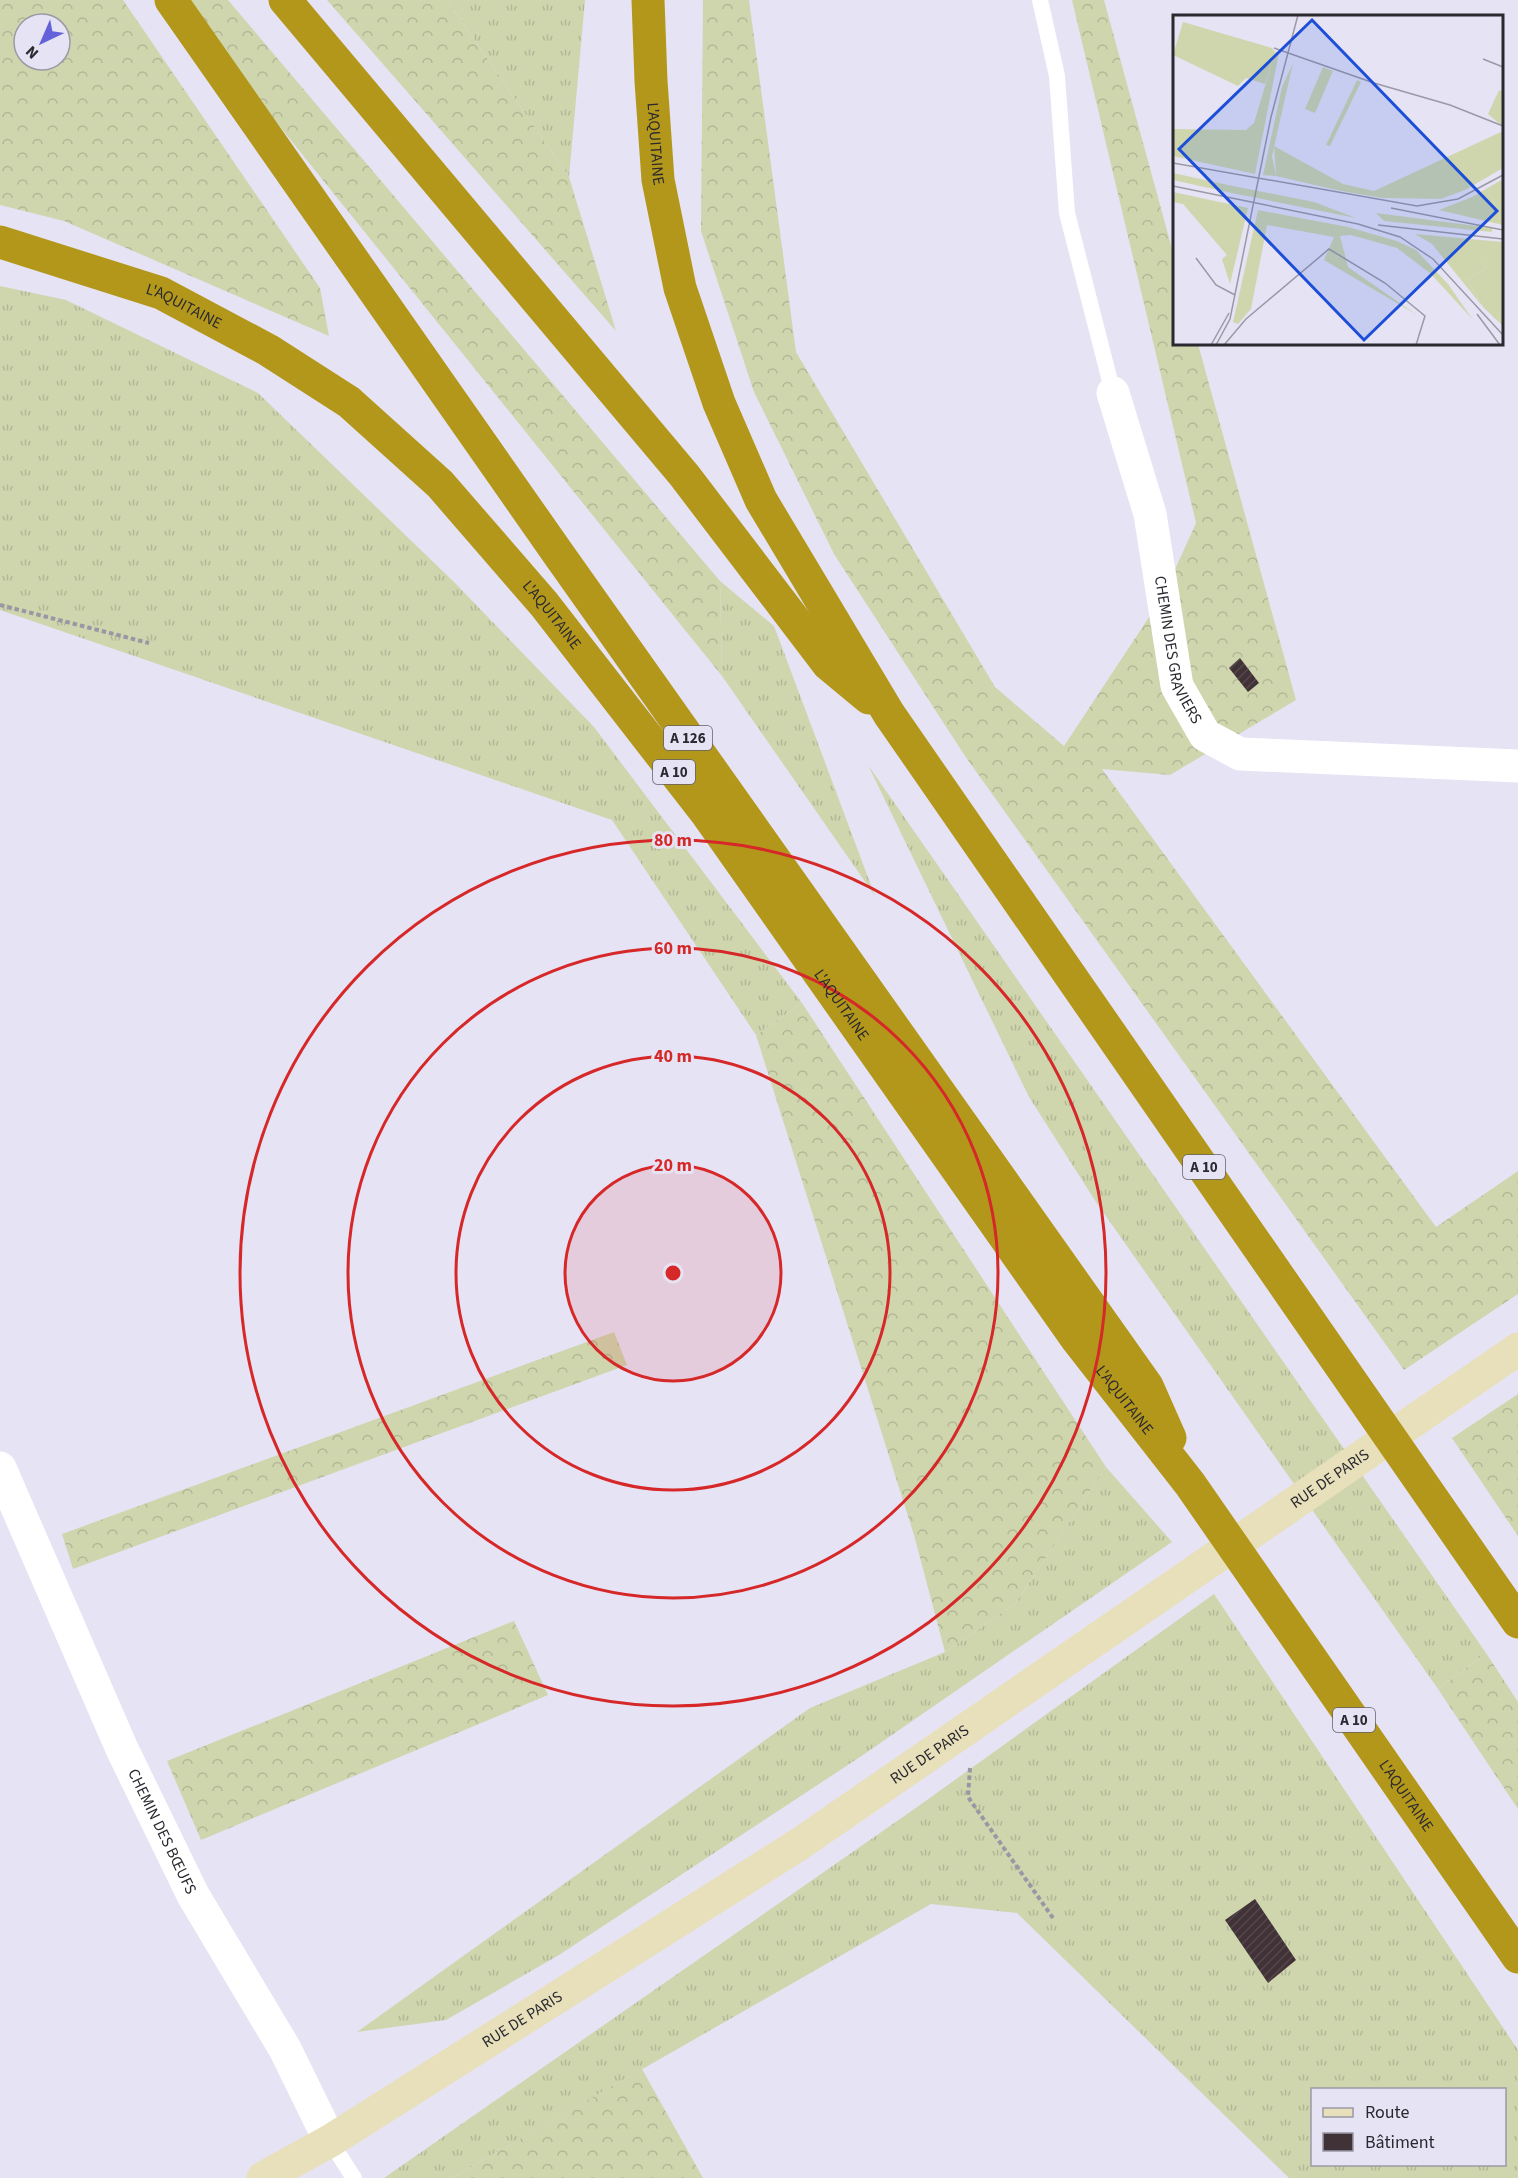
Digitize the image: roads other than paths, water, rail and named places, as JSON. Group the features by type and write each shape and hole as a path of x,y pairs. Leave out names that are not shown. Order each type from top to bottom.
{"highway":[{"name":"A 126","path":"171,0 557,552 1147,1386 1190,1484"},
{"path":"285,0 684,475 828,664 889,714"},
{"name":"L'AQUITAINE","path":"648,0 658,180 680,288 719,403 761,500 889,714 1518,1622"},
{"name":"L'AQUITAINE","path":"0,242 161,293 268,350 349,402 440,484 543,604 707,814 1076,1338 1190,1484 1518,1957"}],"street":[{"name":"CHEMIN DES GRAVIERS","path":"1113,393 1150,514 1177,686 1205,735 1240,754 1518,766"},
{"name":"RUE DE PARIS","path":"263,2178 330,2141 798,1845 1518,1349"},
{"name":"CHEMIN DES BŒUFS","path":"0,1468 122,1749 193,1895 285,2049 330,2141"}],"lane":[{"path":"1040,0 1057,76 1067,213 1113,393"},
{"name":"CHEMIN DES BŒUFS","path":"330,2141 354,2178"}]}
